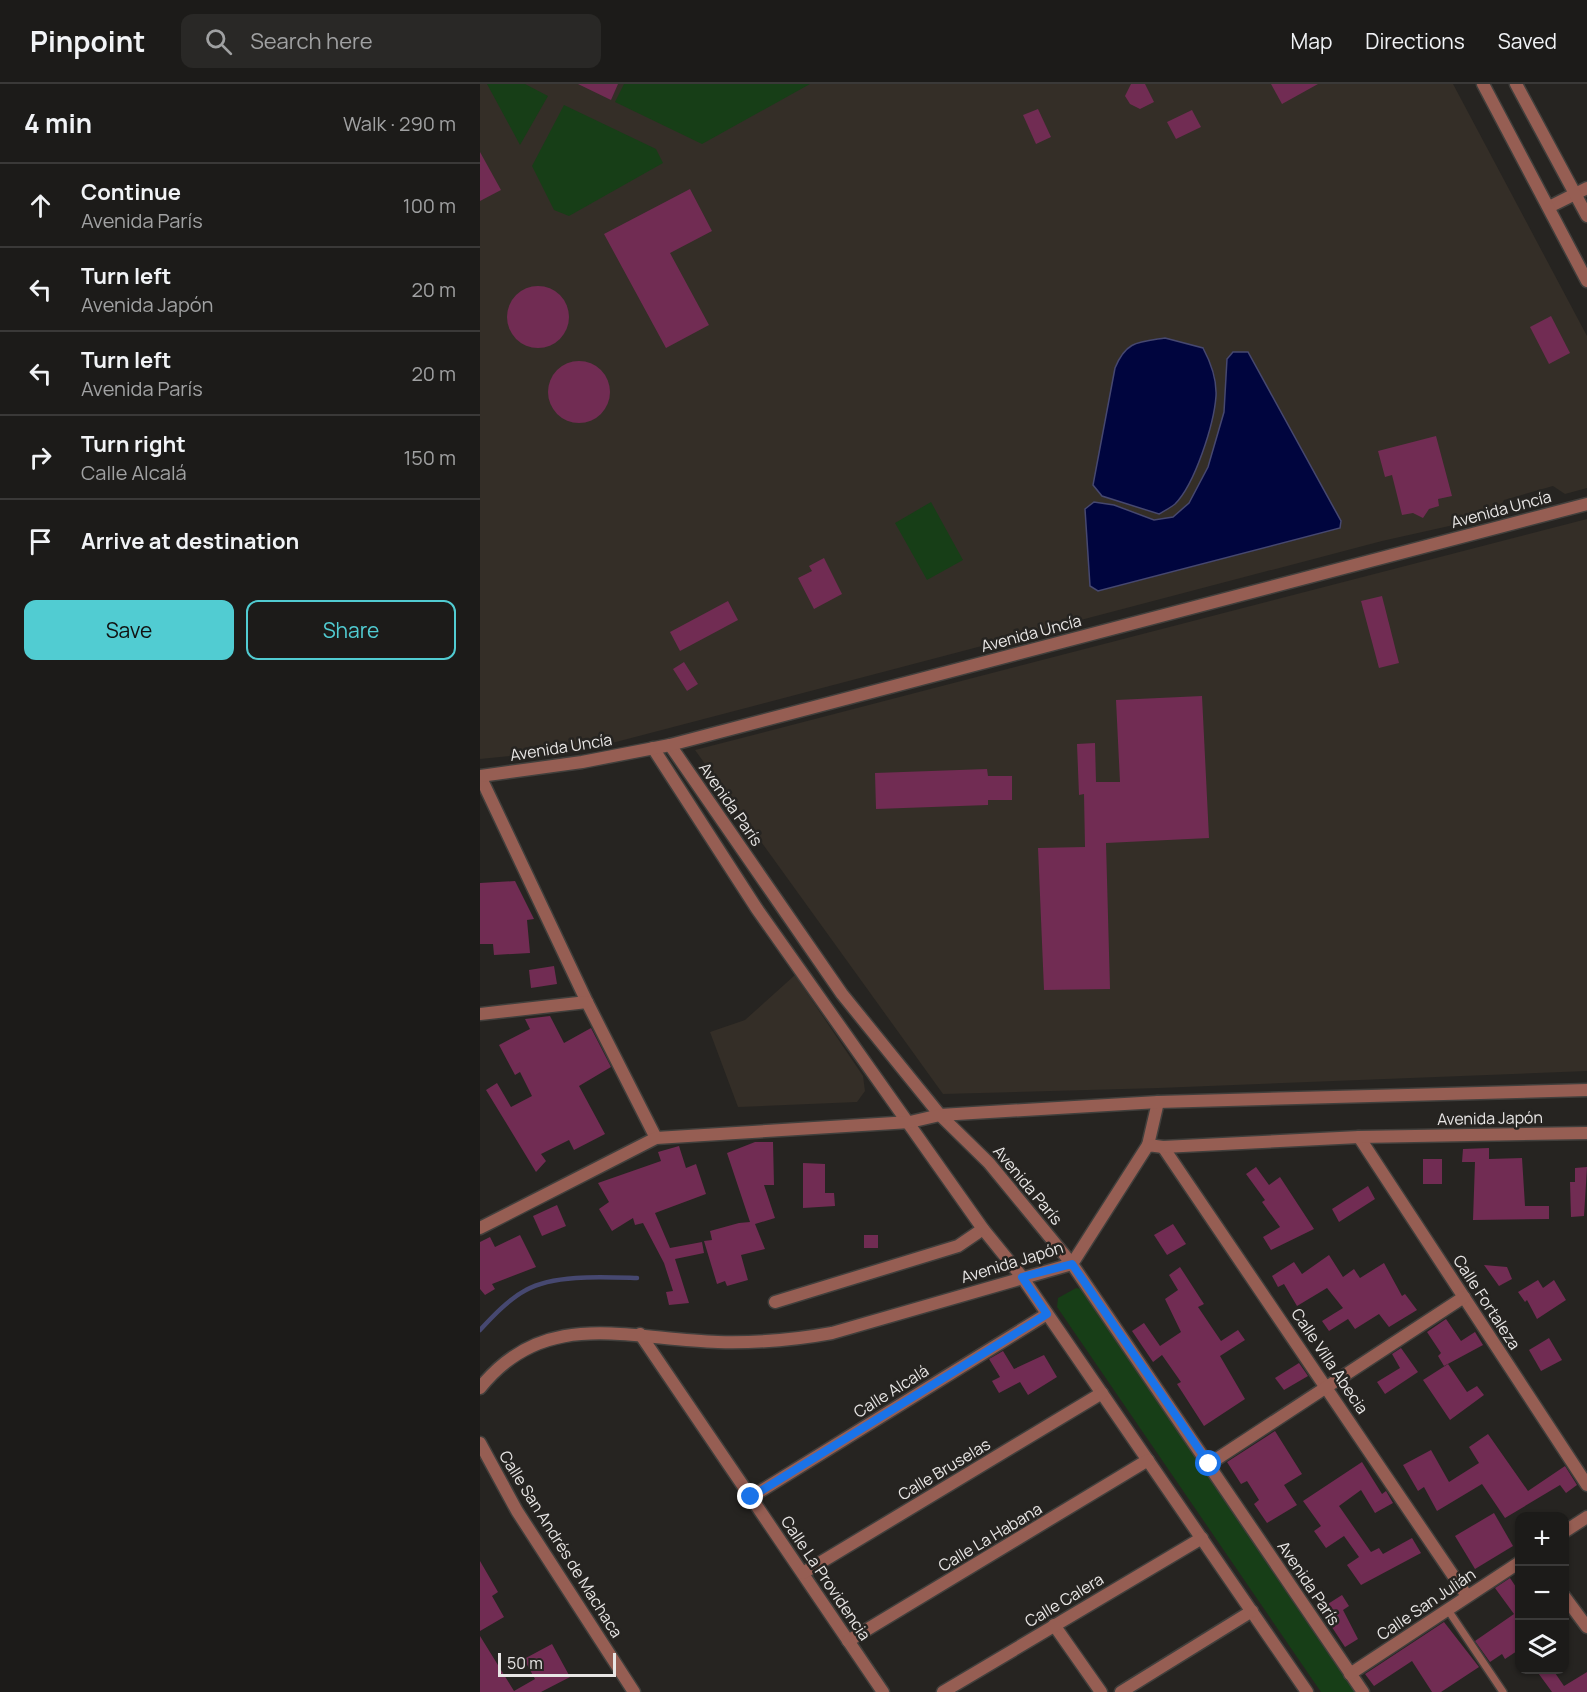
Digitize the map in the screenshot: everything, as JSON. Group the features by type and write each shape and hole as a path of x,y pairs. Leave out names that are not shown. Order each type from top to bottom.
{"street":[{"path":"1483,84 1587,280"},
{"path":"1516,84 1587,216"},
{"path":"1549,207 1587,188"},
{"name":"Avenida Uncía","path":"480,776 582,762 670,745 1587,504"},
{"name":"Avenida París","path":"670,745 842,994 940,1115 989,1162 1072,1264 1363,1692"},
{"name":"Avenida París","path":"653,748 757,909 910,1122 983,1229 1022,1277 1307,1692"},
{"path":"480,776 587,1002 656,1138 480,1228"},
{"path":"480,1014 587,1002"},
{"name":"Avenida Japón","path":"656,1138 910,1122 940,1115 1158,1102 1587,1090"},
{"path":"1148,1145 1158,1102"},
{"name":"Avenida Japón","path":"480,1388 494,1371 523,1349 553,1338 581,1332 640,1334 716,1342 796,1340 832,1333 1072,1264 1148,1145 1163,1147 1359,1137 1587,1132"},
{"name":"Calle Fortaleza","path":"1359,1137 1587,1485"},
{"name":"Calle Villa Abecia","path":"1163,1147 1327,1386 1467,1596"},
{"path":"775,1302 958,1246 983,1229"},
{"path":"1209,1464 1464,1297"},
{"name":"Calle Alcalá","path":"751,1497 1047,1314"},
{"name":"Calle La Providencia","path":"640,1334 883,1692"},
{"name":"Calle Bruselas","path":"803,1573 1102,1393"},
{"name":"Calle San Andrés de Machaca","path":"480,1443 517,1511 634,1692"},
{"name":"Calle La Habana","path":"848,1641 1148,1460"},
{"path":"1569,1529 1587,1517"},
{"name":"Calle Calera","path":"943,1692 1202,1538"},
{"name":"Calle San Julián","path":"1350,1674 1515,1565"},
{"path":"1569,1603 1587,1627"},
{"path":"1121,1692 1252,1611"},
{"path":"1054,1625 1101,1692"}],"lane":[{"path":"1448,1610 1503,1692"}],"shaded area":[{"path":"480,84 1453,84 1587,336 1587,488 1565,494 1553,486 1504,500 1494,516 1382,541 593,748 480,759"},
{"path":"1165,338 1203,348 1213,371 1216,396 1207,437 1190,483 1175,504 1159,514 1102,496 1093,485 1115,368 1119,359 1134,344"},
{"path":"1233,352 1248,352 1341,521 1340,528 1098,591 1090,586 1085,509 1094,502 1114,505 1154,520 1173,517 1189,503 1208,467 1224,412 1227,359"},
{"path":"1587,519 1587,1071 943,1094 695,750"},
{"path":"795,975 863,1076 865,1091 857,1102 738,1107 710,1032 745,1020"}],"green space":[{"path":"487,84 525,84 548,96 520,145"},
{"path":"624,84 810,84 702,144 615,102"},
{"path":"564,105 656,149 663,163 569,216 554,210 532,166"},
{"path":"931,502 963,560 927,580 895,523"},
{"path":"1076,1288 1081,1289 1357,1692 1321,1692 1057,1307 1058,1298"}],"building":[{"path":"578,84 618,84 611,100"},
{"path":"1131,84 1145,84 1154,102 1140,109 1130,104 1125,96"},
{"path":"1271,84 1318,84 1282,104"},
{"path":"1038,109 1051,137 1036,144 1023,115"},
{"path":"1192,110 1201,127 1176,139 1167,122"},
{"path":"480,152 501,190 480,201"},
{"path":"690,189 712,231 670,253 709,325 666,348 604,234"},
{"path":"532,286 544,286 560,295 567,305 569,317 567,329 560,339 544,348 532,348 521,343 512,334 507,323 507,311 512,300 521,291"},
{"path":"1551,316 1570,353 1549,364 1530,327"},
{"path":"573,361 585,361 601,370 608,380 610,392 608,404 601,414 585,423 573,423 562,418 553,409 548,398 548,386 553,375 562,366"},
{"path":"1436,436 1452,496 1438,499 1439,506 1429,509 1423,518 1413,513 1402,515 1392,475 1385,477 1378,451"},
{"path":"824,558 842,594 814,609 798,578 812,571 809,566"},
{"path":"1382,596 1399,663 1379,668 1361,601"},
{"path":"728,601 738,620 680,651 670,632"},
{"path":"684,662 698,684 687,691 673,669"},
{"path":"1202,696 1209,838 1106,843 1110,989 1044,990 1038,848 1085,847 1084,794 1079,795 1077,744 1095,743 1096,782 1120,782 1116,700"},
{"path":"987,769 988,776 1012,776 1012,800 988,800 988,805 876,809 875,773"},
{"path":"515,881 534,919 527,920 530,953 494,955 493,944 480,944 480,883"},
{"path":"554,966 557,984 531,988 529,970"},
{"path":"550,1016 564,1043 591,1028 611,1067 579,1086 605,1134 574,1150 569,1140 541,1154 546,1161 536,1172 486,1090 497,1083 511,1107 532,1096 520,1072 515,1075 499,1045 530,1029 525,1019"},
{"path":"755,1142 773,1142 774,1185 764,1185 775,1218 755,1224 765,1249 741,1255 748,1280 727,1286 725,1281 717,1284 704,1241 712,1240 710,1231 750,1222 727,1153"},
{"path":"679,1146 686,1168 696,1164 706,1194 655,1213 670,1248 702,1242 704,1253 675,1259 689,1303 669,1305 666,1292 673,1291 664,1263 643,1223 635,1225 633,1218 612,1231 599,1209 609,1202 598,1183 661,1161 658,1152"},
{"path":"1489,1148 1489,1159 1522,1158 1525,1206 1549,1206 1549,1219 1473,1220 1475,1162 1462,1162 1463,1149"},
{"path":"1423,1159 1442,1159 1442,1184 1423,1184"},
{"path":"803,1163 825,1164 825,1193 834,1193 835,1206 803,1208"},
{"path":"1256,1167 1269,1185 1280,1177 1314,1229 1271,1250 1263,1237 1280,1227 1262,1202 1265,1200 1246,1174"},
{"path":"1587,1167 1584,1216 1571,1217 1570,1182 1575,1182 1575,1168"},
{"path":"1368,1186 1375,1199 1339,1222 1332,1209"},
{"path":"557,1205 566,1226 542,1236 533,1216"},
{"path":"1173,1224 1186,1244 1167,1255 1154,1235"},
{"path":"520,1235 536,1267 492,1284 495,1289 485,1295 480,1289 480,1242 490,1237 495,1247"},
{"path":"864,1235 878,1235 878,1248 864,1248"},
{"path":"1329,1255 1343,1277 1354,1269 1360,1278 1384,1263 1402,1296 1405,1294 1417,1310 1389,1327 1379,1314 1355,1329 1348,1319 1329,1331 1322,1321 1343,1308 1327,1288 1297,1306 1284,1284 1278,1287 1272,1276 1294,1262 1302,1274"},
{"path":"1484,1265 1507,1267 1512,1279 1499,1286"},
{"path":"1180,1267 1204,1304 1198,1307 1221,1341 1238,1330 1245,1340 1220,1356 1245,1399 1204,1426 1177,1384 1181,1382 1162,1355 1153,1362 1132,1331 1144,1323 1160,1346 1181,1332 1165,1299 1178,1290 1169,1275"},
{"path":"1538,1280 1543,1288 1554,1280 1566,1300 1537,1319 1527,1300 1525,1302 1518,1292"},
{"path":"1446,1319 1461,1341 1475,1332 1483,1345 1444,1366 1438,1356 1441,1353 1427,1332"},
{"path":"1549,1338 1562,1360 1541,1371 1529,1350"},
{"path":"1401,1348 1418,1372 1385,1394 1377,1382 1400,1368 1392,1354"},
{"path":"1003,1351 1014,1369 1044,1355 1057,1377 1028,1395 1020,1382 999,1393 992,1381 1000,1377 989,1359"},
{"path":"1299,1363 1308,1376 1284,1390 1275,1378"},
{"path":"1448,1364 1467,1392 1477,1386 1484,1395 1450,1420 1423,1380"},
{"path":"1275,1431 1302,1474 1284,1485 1297,1505 1267,1523 1254,1504 1259,1500 1247,1481 1241,1484 1227,1462"},
{"path":"1488,1434 1528,1491 1565,1466 1577,1485 1566,1493 1560,1485 1505,1518 1482,1484 1437,1511 1424,1487 1418,1491 1403,1465 1431,1450 1449,1482 1479,1463 1469,1447"},
{"path":"1362,1462 1382,1494 1386,1491 1393,1503 1375,1513 1361,1490 1339,1506 1371,1552 1379,1548 1383,1554 1412,1538 1421,1553 1361,1585 1347,1565 1359,1557 1344,1536 1326,1548 1314,1531 1321,1526 1303,1501"},
{"path":"1494,1513 1513,1546 1475,1569 1455,1536"},
{"path":"480,1561 498,1592 492,1596 504,1617 480,1631"},
{"path":"1510,1578 1515,1586 1515,1652 1505,1659 1502,1654 1490,1662 1475,1641 1514,1614 1495,1588"},
{"path":"1342,1595 1349,1606 1343,1610 1358,1639 1345,1647 1320,1609"},
{"path":"1444,1622 1479,1667 1441,1692 1432,1692 1412,1661 1374,1686 1365,1674"},
{"path":"480,1636 514,1691 535,1679 524,1659 552,1644 570,1677 541,1692 480,1692"},
{"path":"1587,1672 1587,1692 1552,1692 1539,1674 1556,1674 1564,1686"}],"waterway":[{"path":"480,1330 513,1298 537,1285 565,1279 637,1278"}],"route":[{"path":"751,1497 1047,1314 1022,1277 1072,1264 1209,1464"}]}
